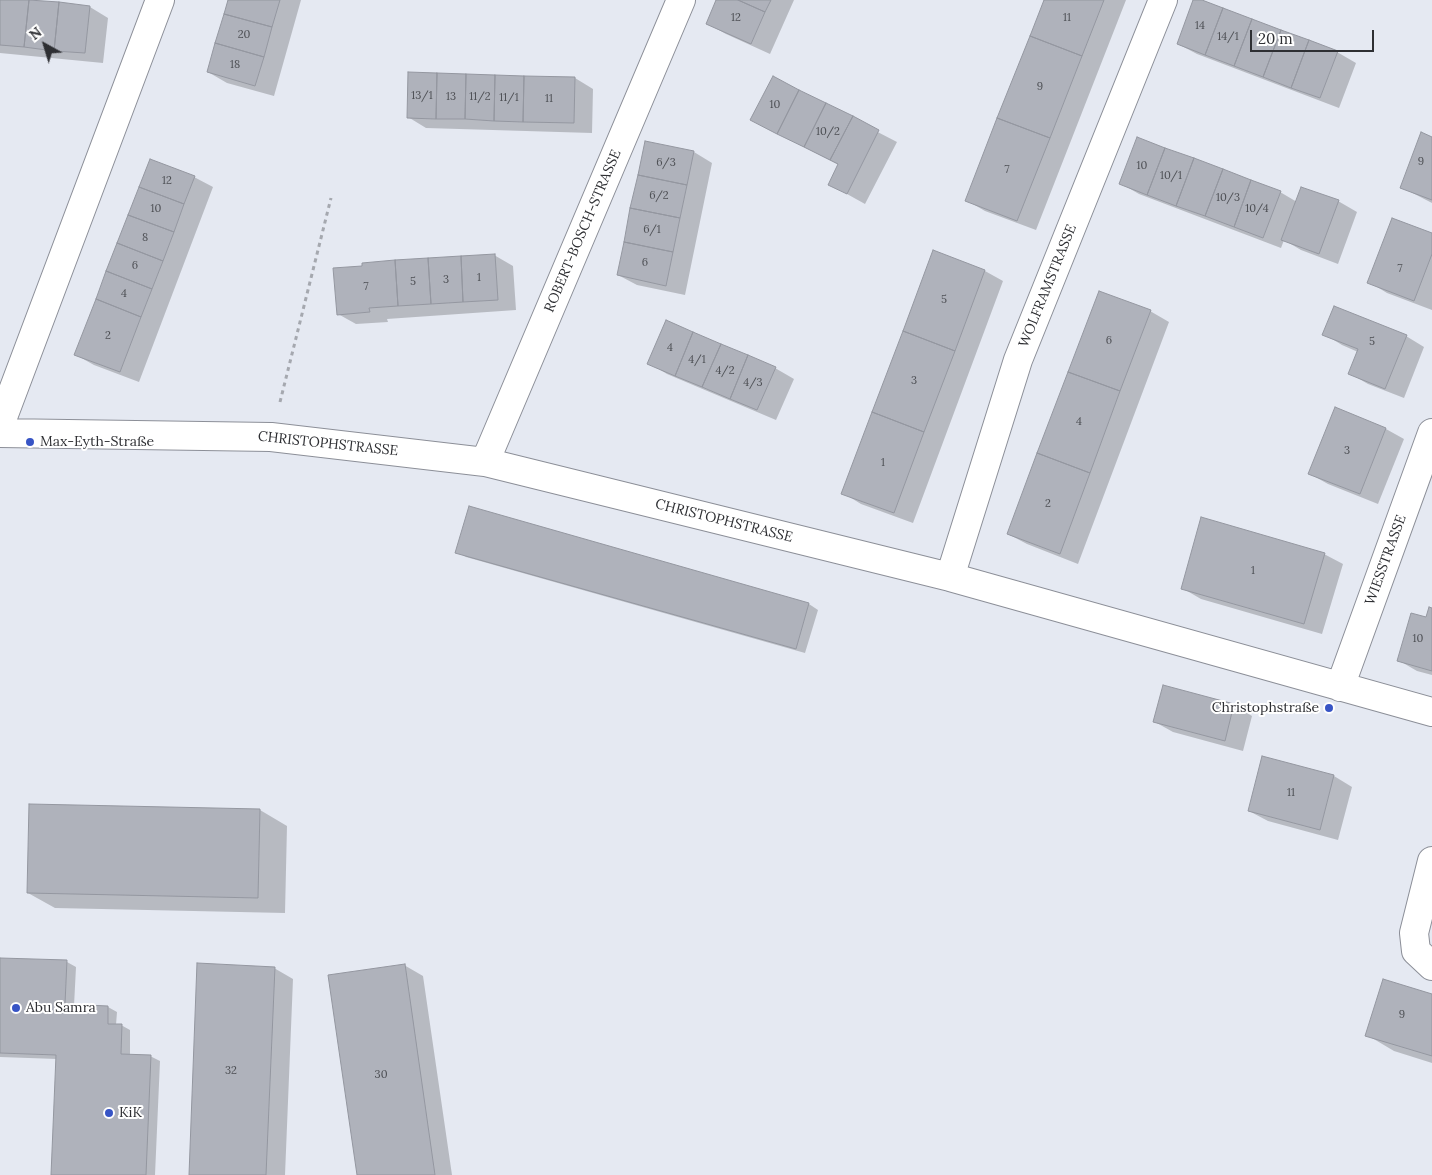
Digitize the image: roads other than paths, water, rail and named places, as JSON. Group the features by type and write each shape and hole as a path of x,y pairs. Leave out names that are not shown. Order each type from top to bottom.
{"street":[{"path":"0,425 160,0"},
{"name":"ROBERT-BOSCH-STRASSE","path":"485,462 681,0"},
{"name":"WOLFRAMSTRASSE","path":"950,577 1018,360 1163,0"},
{"name":"CHRISTOPHSTRASSE","path":"0,433 271,436 485,462 950,577 1432,712"},
{"name":"WIESSTRASSE","path":"1340,687 1432,433"},
{"path":"1432,861 1414,933 1416,951 1432,966"}],"place":[{"name":"Max-Eyth-Straße","path":"30,442"},
{"name":"Christophstraße","path":"1329,708"},
{"name":"Abu Samra","path":"16,1008"},
{"name":"KiK","path":"109,1113"}]}
